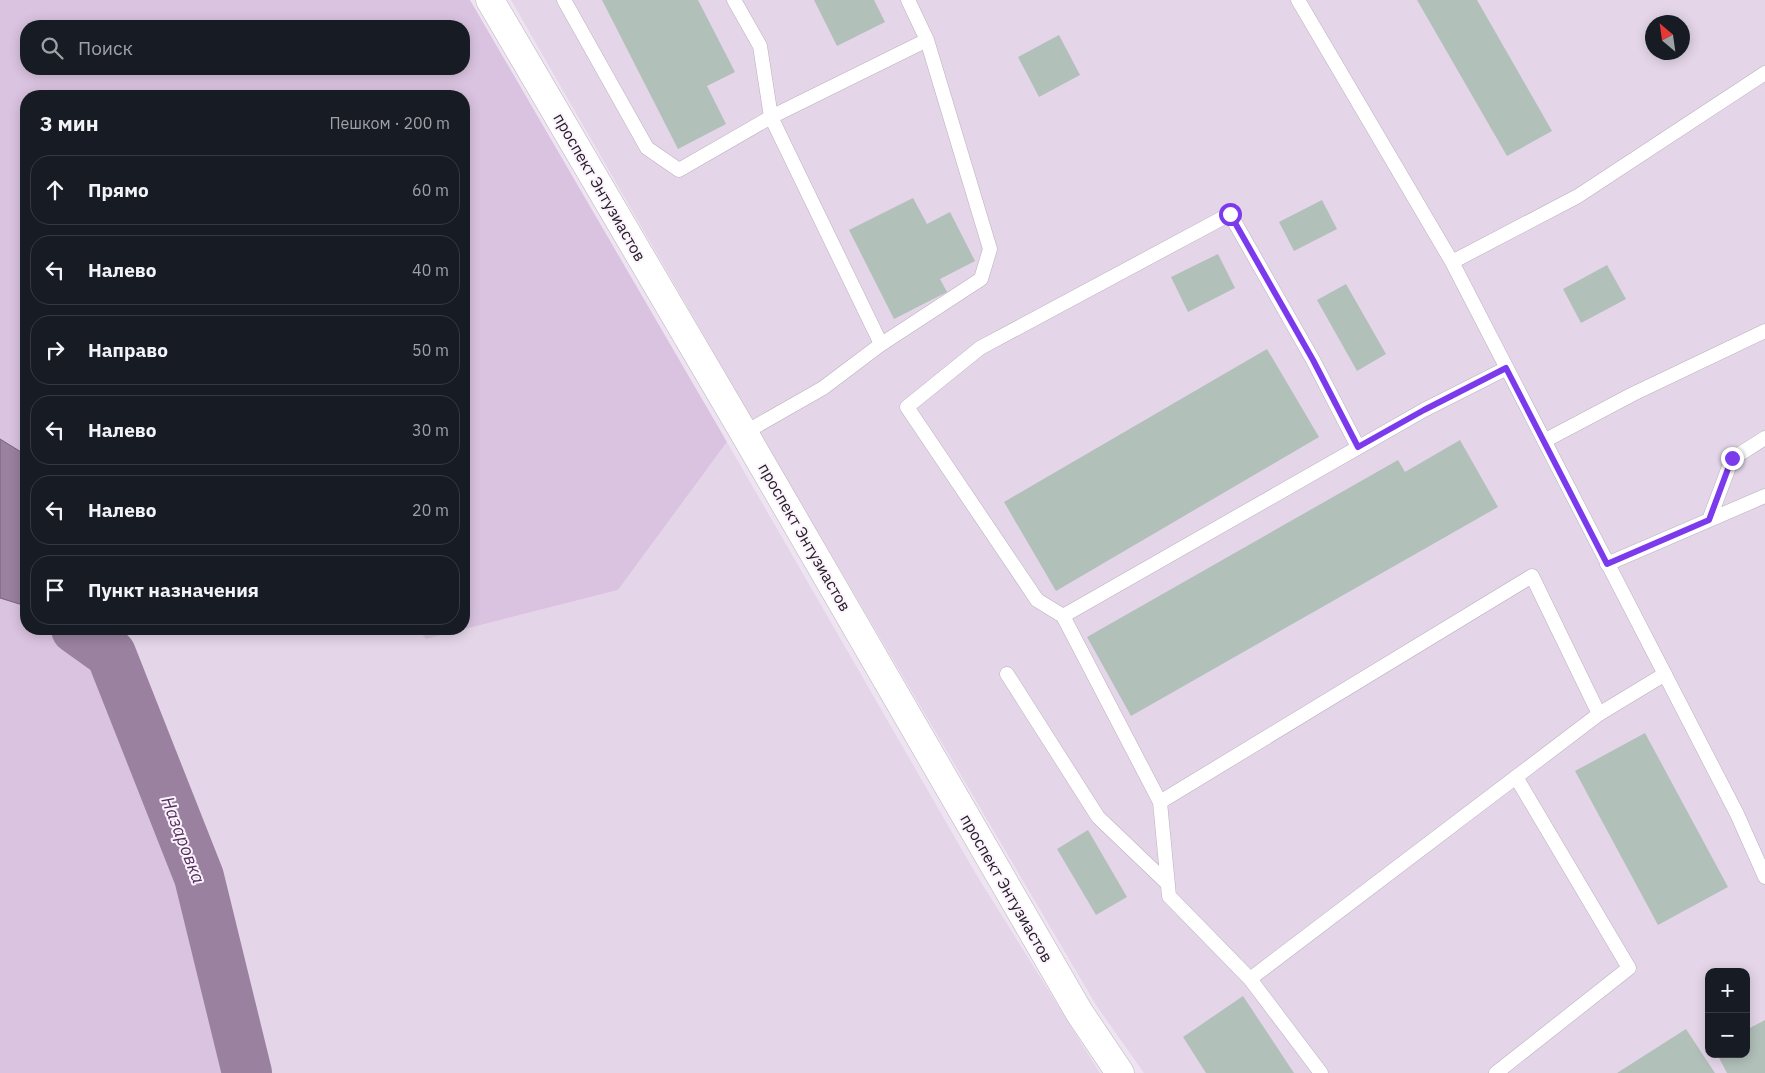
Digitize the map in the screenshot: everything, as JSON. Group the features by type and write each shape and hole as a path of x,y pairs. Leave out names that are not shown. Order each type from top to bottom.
{"street":[{"name":"проспект Энтузиастов","path":"490,0 744,433 1079,1012 1120,1073"}],"lane":[{"path":"564,0 647,148 679,170 771,117 926,40"},
{"path":"734,0 760,46 771,117 881,344"},
{"path":"744,433 823,388 881,344 981,279 990,250 926,40 908,0"},
{"path":"1298,0 1452,262 1737,814 1765,878"},
{"path":"1452,262 1578,196 1765,73"},
{"path":"1321,1073 1250,979 1169,896 1160,802 1062,616 1037,600 907,407 980,348 1230,214 1313,360 1358,447"},
{"path":"1544,441 1633,394 1765,331"},
{"path":"1062,616 1424,410 1506,368"},
{"path":"1709,520 1732,458 1765,438"},
{"path":"1607,564 1765,496"},
{"path":"1160,802 1532,576 1599,714"},
{"path":"1007,674 1098,817 1168,884"},
{"path":"1250,979 1599,714 1665,674"},
{"path":"1496,1073 1629,968 1516,777"}],"shaded area":[{"path":"0,0 470,0 727,442 618,590 470,628 470,90 20,90 20,451 0,439"},
{"path":"511,0 1765,0 1765,1073 1144,1073 1096,1005 768,447"},
{"path":"0,439 20,451 20,604 0,598"},
{"path":"727,442 976,874 1100,1073 268,1073 179,761 128,644 127,635 422,635 426,639 442,635 470,635 470,628 618,590"},
{"path":"0,598 20,604 20,635 127,635 128,644 179,761 221,873 244,985 268,1073 0,1073"},
{"path":"422,635 442,635 426,639"}],"building":[{"path":"602,0 698,0 735,72 707,86 726,124 678,149"},
{"path":"814,0 874,0 885,22 837,46"},
{"path":"1417,0 1477,0 1552,131 1507,156"},
{"path":"1059,35 1080,75 1039,97 1018,57"},
{"path":"913,198 927,224 950,212 975,261 940,279 947,292 894,319 849,230"},
{"path":"1322,200 1337,229 1294,251 1279,222"},
{"path":"1218,254 1235,288 1188,312 1171,277"},
{"path":"1607,265 1626,299 1581,323 1563,289"},
{"path":"1346,284 1386,354 1357,371 1317,300"},
{"path":"1267,349 1319,437 1056,591 1004,502"},
{"path":"1460,440 1498,507 1131,716 1087,637 1398,460 1405,472"},
{"path":"1645,733 1728,887 1658,925 1575,771"},
{"path":"1088,830 1127,897 1096,915 1057,849"},
{"path":"1243,996 1294,1073 1206,1073 1183,1037"},
{"path":"1765,1020 1765,1073 1727,1073 1719,1058 1750,1058 1750,1028"},
{"path":"1686,1029 1715,1073 1617,1073"}],"waterway":[{"name":"Назаровка","path":"84,635 111,654 199,877 247,1073"}],"route":[{"path":"1230,214 1313,360 1358,447 1424,410 1506,368 1607,564 1709,520 1732,458"}]}
